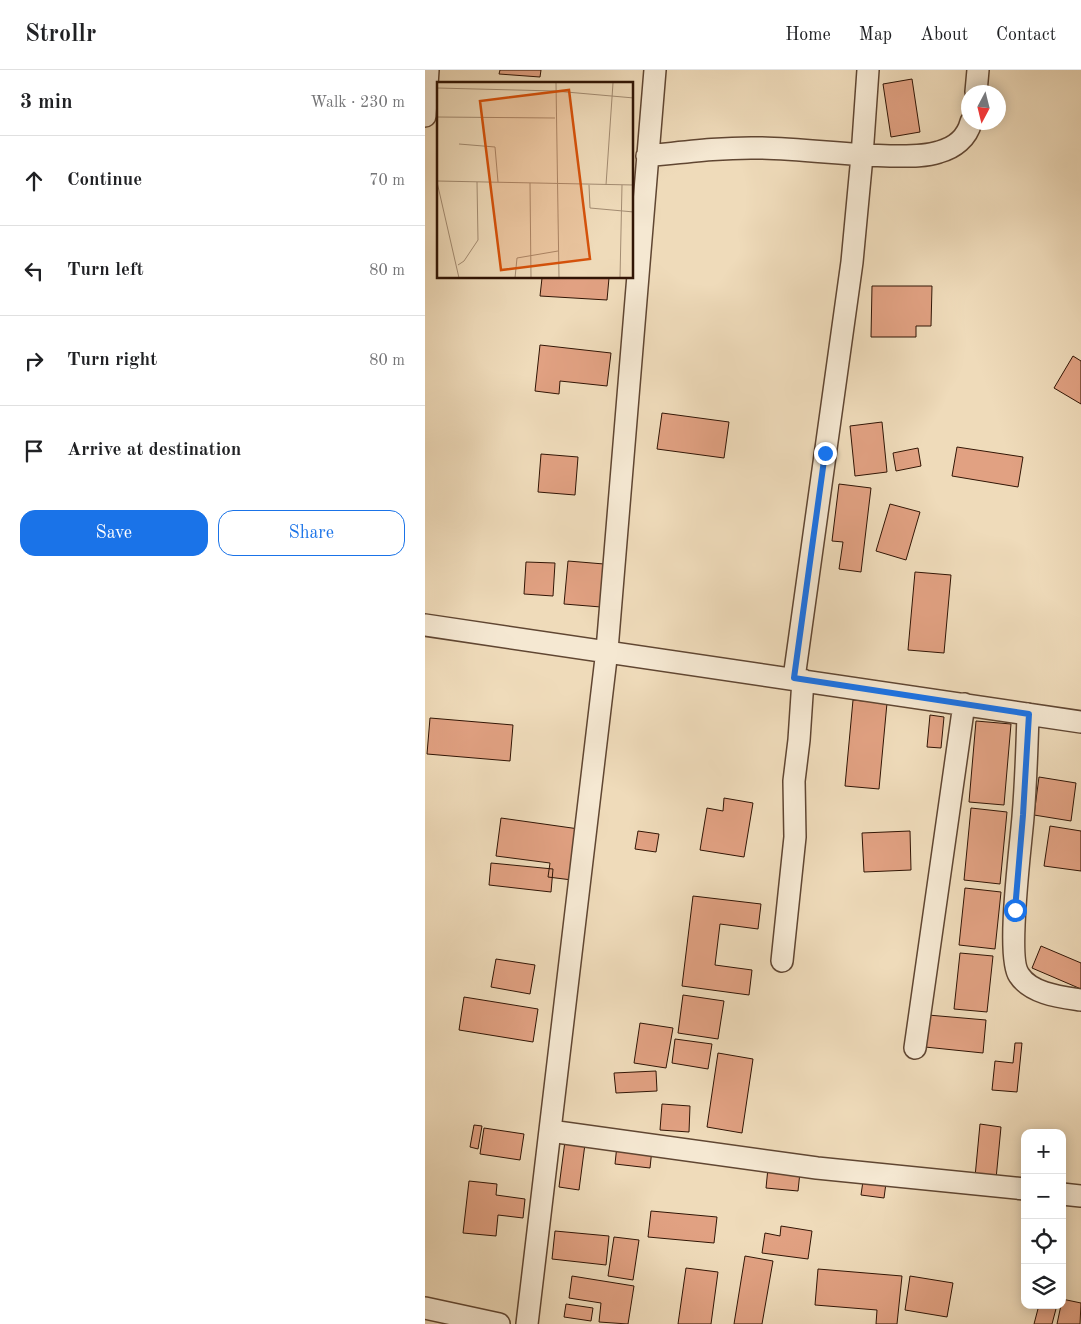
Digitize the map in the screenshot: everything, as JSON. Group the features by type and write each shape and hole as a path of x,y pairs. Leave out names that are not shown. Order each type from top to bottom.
{"street":[{"path":"425,116 428,70"},
{"path":"527,1324 607,650 655,70"},
{"path":"782,962 795,837 794,782 798,679 852,262 868,70"},
{"path":"977,85 978,70"},
{"path":"647,156 716,148 761,148 862,156 909,156 938,153 955,145 962,139 967,130"},
{"path":"425,625 607,650 1081,722"},
{"path":"915,1048 964,704"},
{"path":"1029,714 1015,910 1015,968 1020,977 1034,989 1081,1000"},
{"path":"550,1130 817,1168 1021,1189"},
{"path":"1066,1194 1081,1196"},
{"path":"425,1308 499,1324"}],"building":[{"path":"500,70 541,70 540,77 499,74"},
{"path":"912,79 920,132 891,137 883,84"},
{"path":"542,279 609,279 607,300 540,296"},
{"path":"872,286 932,286 931,326 916,326 916,337 871,337"},
{"path":"540,345 611,353 607,386 560,381 559,394 535,391"},
{"path":"1073,356 1081,361 1081,404 1054,388"},
{"path":"662,413 729,422 724,458 657,449"},
{"path":"882,422 887,472 855,476 850,426"},
{"path":"957,447 1023,457 1018,487 952,476"},
{"path":"918,448 921,466 896,471 893,453"},
{"path":"541,454 578,457 575,495 538,492"},
{"path":"839,484 871,488 861,572 839,569 843,542 832,541"},
{"path":"890,504 920,512 906,560 876,551"},
{"path":"568,561 604,564 601,607 564,604"},
{"path":"526,562 555,563 553,596 524,594"},
{"path":"915,572 951,575 944,653 908,650"},
{"path":"853,700 887,703 879,789 845,786"},
{"path":"930,715 944,717 941,748 927,747"},
{"path":"430,718 513,725 510,761 427,754"},
{"path":"976,721 1011,724 1004,805 969,802"},
{"path":"1039,777 1076,783 1071,821 1034,815"},
{"path":"724,798 753,803 744,857 700,850 707,808 723,811"},
{"path":"971,808 1007,812 1000,884 964,880"},
{"path":"501,818 579,829 572,880 548,877 550,863 496,856"},
{"path":"1050,826 1081,831 1081,871 1044,866"},
{"path":"638,831 659,834 656,852 635,849"},
{"path":"910,831 911,870 864,872 862,833"},
{"path":"491,863 553,869 551,892 489,885"},
{"path":"965,888 1001,892 995,949 959,945"},
{"path":"693,896 761,904 758,929 720,924 715,965 752,970 749,995 682,986"},
{"path":"1041,946 1081,963 1081,989 1032,968"},
{"path":"960,953 993,956 987,1012 954,1009"},
{"path":"496,959 535,965 530,994 491,987"},
{"path":"683,995 724,1001 718,1039 678,1033"},
{"path":"464,997 538,1009 533,1042 459,1030"},
{"path":"928,1015 986,1020 983,1053 925,1047"},
{"path":"640,1023 673,1028 666,1068 634,1063"},
{"path":"675,1039 712,1044 708,1069 672,1063"},
{"path":"1015,1043 1022,1043 1017,1092 992,1090 995,1061 1013,1063"},
{"path":"718,1053 753,1059 742,1133 707,1127"},
{"path":"656,1071 657,1091 616,1093 614,1073"},
{"path":"662,1104 690,1106 689,1132 660,1130"},
{"path":"980,1124 1001,1127 996,1179 975,1177"},
{"path":"474,1125 482,1126 478,1149 470,1147"},
{"path":"484,1128 524,1134 520,1160 480,1154"},
{"path":"565,1141 585,1144 579,1190 559,1187"},
{"path":"617,1145 652,1149 650,1168 615,1164"},
{"path":"768,1168 800,1172 798,1191 766,1188"},
{"path":"469,1181 497,1184 496,1195 525,1199 523,1218 498,1215 496,1236 463,1233"},
{"path":"863,1181 886,1183 884,1198 861,1195"},
{"path":"651,1211 717,1217 714,1243 648,1237"},
{"path":"781,1226 812,1231 808,1259 762,1253 765,1233 780,1236"},
{"path":"555,1231 609,1236 606,1265 552,1259"},
{"path":"614,1237 639,1240 633,1280 608,1276"},
{"path":"745,1256 773,1261 762,1324 734,1324"},
{"path":"686,1268 718,1272 711,1324 678,1324"},
{"path":"818,1269 902,1276 897,1324 876,1324 877,1310 815,1305"},
{"path":"572,1276 634,1286 628,1324 599,1322 601,1303 569,1298"},
{"path":"910,1276 953,1283 947,1317 905,1310"},
{"path":"1066,1300 1081,1303 1080,1324 1057,1324 1060,1309 1066,1309"},
{"path":"566,1304 593,1308 591,1321 564,1317"},
{"path":"1038,1309 1056,1309 1052,1324 1034,1324"}],"route":[{"path":"825,453 794,678 1029,714 1015,910"}]}
